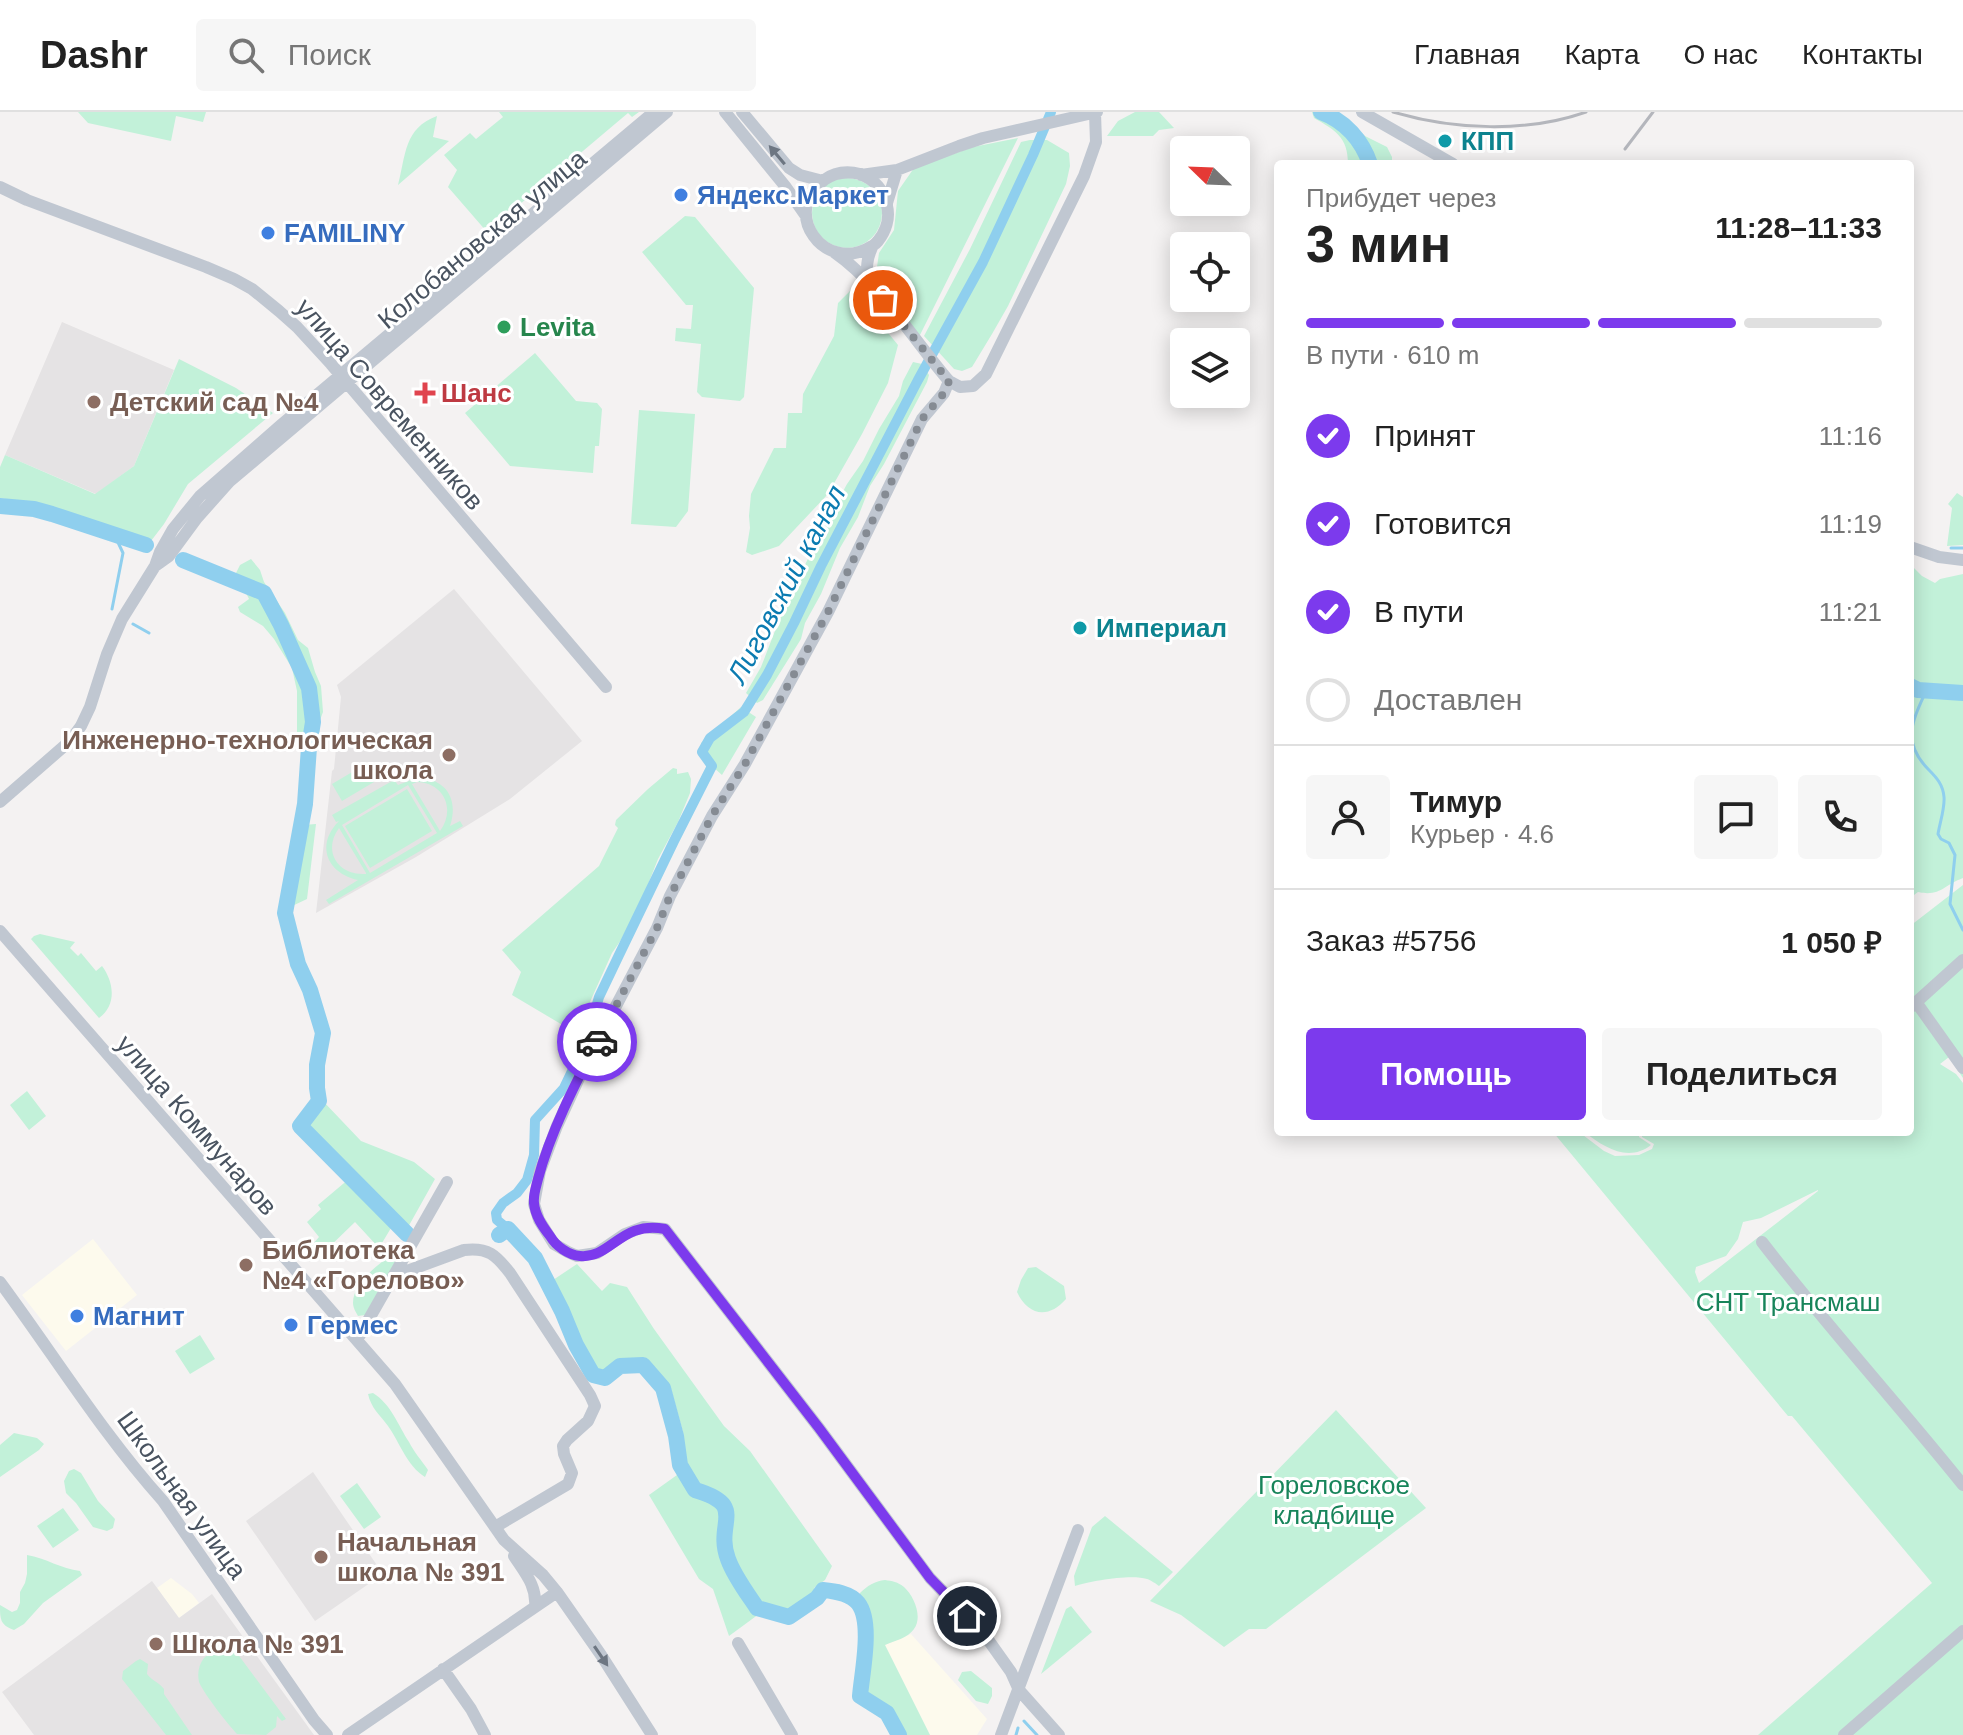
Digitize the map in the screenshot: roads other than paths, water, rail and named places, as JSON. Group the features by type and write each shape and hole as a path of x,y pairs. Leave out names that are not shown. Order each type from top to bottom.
{"street":[{"name":"Колобановская улица","path":"0,802 70,741 81,726 115,633 155,566 169,556 229,482 654,112"},
{"name":"Колобановская улица","path":"344,379 667,112"},
{"path":"725,112 785,186 806,216 815,238 834,252 858,253 878,241 886,227 887,203 897,170"},
{"path":"742,112 789,168 800,175 823,181"},
{"path":"806,216 808,200 817,186 829,176 845,172 861,175 897,170 959,146 1096,112 1096,142 1084,176 986,374 978,384 966,388 949,381 867,281 834,252"},
{"path":"1362,112 1446,160"},
{"path":"861,175 875,183 887,203"},
{"name":"улица Современников","path":"0,187 234,279 265,299 297,327 344,379 606,687"},
{"path":"867,281 867,261 872,246"},
{"path":"949,381 944,393 922,419 828,612 670,896 657,928 586,1063 557,1126 540,1171 534,1204 539,1220 554,1244 577,1256 597,1253 625,1234 643,1227 665,1229 930,1578 991,1643 1019,1690 1059,1735"},
{"path":"1914,548 1939,557 1963,560"},
{"name":"улица Коммунаров","path":"0,931 395,1384 533,1584 535,1607"},
{"path":"1914,1004 1963,960"},
{"path":"1914,1006 1963,1068"},
{"path":"357,1340 447,1182"},
{"path":"1762,1242 1811,1306 1963,1485"},
{"path":"395,1273 464,1250 490,1252 510,1273 595,1406 592,1415 563,1446 572,1473 568,1484 495,1527"},
{"name":"Школьная улица","path":"0,1282 106,1430 163,1501 327,1735"},
{"path":"1001,1735 1078,1530"},
{"name":"улица Коммунаров","path":"504,1540 557,1592 652,1735"},
{"path":"348,1735 557,1592"},
{"path":"1844,1735 1963,1631"},
{"path":"738,1643 792,1735"},
{"path":"443,1669 485,1735"}],"waterway":[{"name":"Лиговский канал","path":"508,1229 497,1220 496,1213 527,1180 534,1155 535,1120 564,1088 586,1042 599,997 712,766 702,752 710,738 744,712 767,675 918,380 983,262 1051,112"},
{"path":"1321,112 1352,132 1368,160"},
{"path":"0,506 34,509 146,545"},
{"path":"112,609 123,553 115,536"},
{"path":"1951,548 1963,548"},
{"path":"183,560 264,593 309,688 313,722 305,804 285,913 298,964 310,990 323,1033 317,1065 319,1101 300,1126 407,1234"},
{"path":"133,624 149,633"},
{"path":"1914,688 1963,693"},
{"path":"1914,720 1926,691"},
{"path":"1914,747 1942,789 1944,806 1938,834 1949,843 1955,855 1950,904 1963,930"},
{"path":"499,1235 508,1229 535,1258 593,1375 605,1378 620,1366 643,1365 663,1388 680,1465 695,1490 721,1502 725,1509 728,1559 757,1608 789,1617 817,1598 823,1590 846,1595 858,1603 866,1634 860,1696 887,1713 899,1735"},
{"path":"1024,1721 1037,1735"},
{"path":"1016,1735 1018,1728"}],"railway":[{"path":"1393,112 1441,123 1490,127 1540,123 1586,112"},
{"path":"1625,149 1653,112"}],"place":[{"name":"КПП","path":"1445,141"},
{"name":"Яндекс.Маркет","path":"681,195"},
{"name":"FAMILINY","path":"268,233"},
{"name":"Levita","path":"504,327"},
{"name":"Шанс","path":"425,393"},
{"name":"Детский сад №4","path":"94,402"},
{"name":"Империал","path":"1080,628"},
{"name":"Инженерно-технологическая школа","path":"449,755"},
{"name":"Библиотека №4 «Горелово»","path":"246,1265"},
{"name":"Магнит","path":"77,1316"},
{"name":"Гермес","path":"291,1325"},
{"name":"Начальная школа № 391","path":"321,1557"},
{"name":"Школа № 391","path":"156,1644"}],"park label":[{"name":"СНТ Трансмаш","path":"1788,1302"},
{"name":"Гореловское кладбище","path":"1334,1500"}]}
